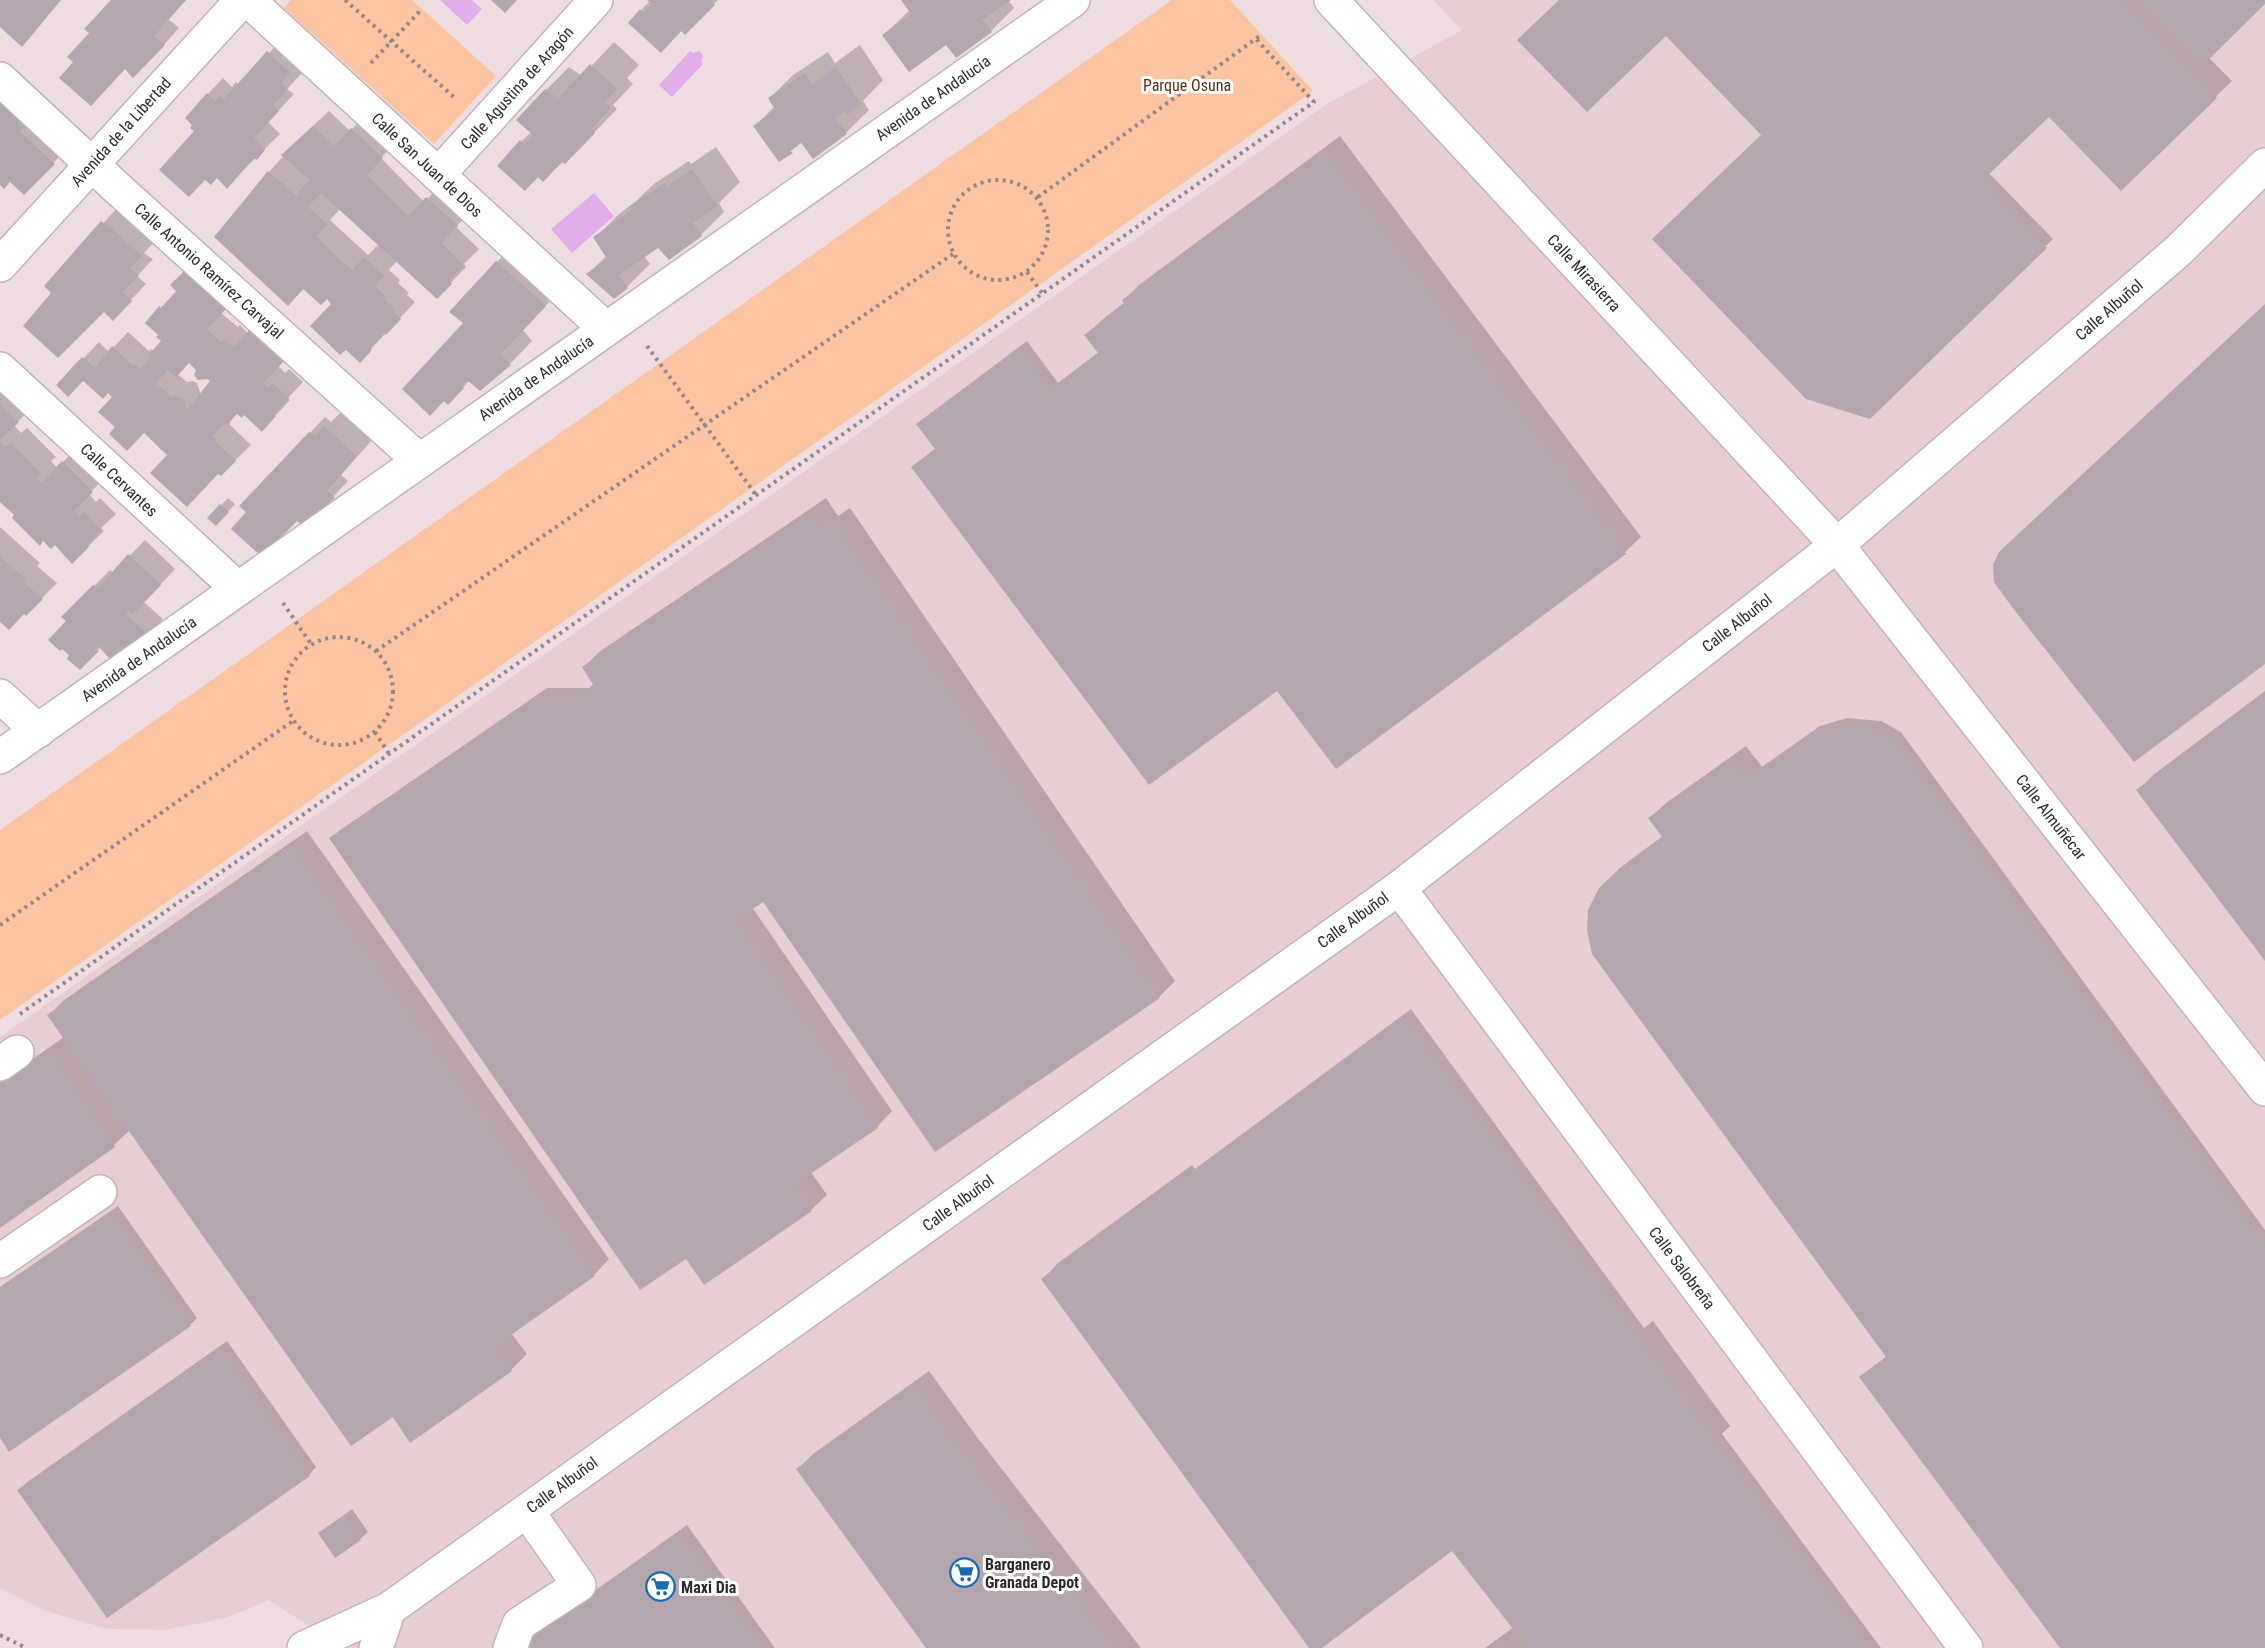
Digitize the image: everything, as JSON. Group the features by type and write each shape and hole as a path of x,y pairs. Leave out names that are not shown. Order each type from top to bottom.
{"street":[{"name":"Avenida de la Libertad","path":"0,265 242,0"},
{"name":"Calle San Juan de Dios","path":"248,0 438,175 616,322"},
{"name":"Calle Agustina de Aragón","path":"438,175 596,0"},
{"name":"Avenida de Andalucía","path":"0,757 1073,0"},
{"name":"Calle Mirasierra","path":"1330,0 1837,545"},
{"name":"Calle Antonio Ramírez Carvajal","path":"0,79 420,460"},
{"name":"Calle Albuñol","path":"304,1648 389,1609 1399,888 1837,545 2179,250 2265,165"},
{"name":"Calle Cervantes","path":"0,369 250,581"},
{"name":"Calle Almuñécar","path":"1837,545 2265,1089"},
{"path":"0,696 38,730"},
{"name":"Calle Salobreña","path":"1399,888 1966,1648"},
{"path":"0,1261 100,1192"},
{"path":"510,1648 519,1624 579,1585 526,1511"},
{"name":"Calle Albuñol","path":"354,1648 389,1609"},
{"path":"376,1648 389,1609"}],"path":[{"path":"345,0 458,101"},
{"path":"367,68 422,9"},
{"path":"1038,197 1261,35"},
{"path":"20,1014 1314,102 1256,39"},
{"path":"993,180 1010,180 1025,186 1038,197 1046,212 1049,228 1047,245 1039,260 1027,272 1012,279 995,281 978,277 964,267 953,254 948,238 948,222 953,206 963,193 977,184 993,180"},
{"path":"376,651 953,254"},
{"path":"1027,272 1042,293"},
{"path":"616,322 704,425 756,495"},
{"path":"250,581 311,644"},
{"path":"344,637 361,641 376,651 386,664 393,682 393,700 387,718 375,732 358,742 340,746 322,743 306,735 293,721 286,705 284,688 288,671 297,656 311,644 327,638 344,637"},
{"path":"0,925 293,721"},
{"path":"375,732 389,754"},
{"path":"0,1635 26,1648"}],"shaded area":[{"path":"440,0 472,0 482,9 467,25"},
{"path":"1433,0 2265,0 2265,1648 344,1648 268,1600 226,1618 165,1630 108,1629 46,1611 0,1588 0,1037 1327,104 1462,30"},
{"path":"690,51 692,53 700,51 703,64 672,97 659,85"},
{"path":"594,193 614,216 572,253 551,229"}],"green space":[{"path":"291,0 412,0 496,76 434,144 284,8"},
{"name":"Parque Osuna","path":"1172,0 1230,0 1313,91 0,1020 0,830"}],"building":[{"path":"0,0 61,0 22,47 0,27"},
{"path":"111,0 186,0 154,36 165,45 133,78 125,69 91,106 59,78 73,62 67,57 89,33 84,29"},
{"path":"491,0 517,0 505,13"},
{"path":"647,0 711,0 715,5 685,35 681,31 661,53 628,23 640,9 644,13 652,4"},
{"path":"901,0 1011,0 982,20 992,32 956,58 946,45 909,72 882,35 911,14"},
{"path":"1559,0 2122,0 2217,98 2121,191 2049,117 1983,180 2047,248 1870,419 1806,399 1652,239 1761,135 1666,36 1587,112 1517,40"},
{"path":"2142,0 2265,0 2265,4 2205,63"},
{"path":"267,51 290,73 281,83 288,89 273,105 279,111 254,138 265,150 257,160 254,158 227,189 217,178 211,185 205,180 189,197 159,170 194,131 185,118 207,93 215,101 220,96 223,100"},
{"path":"590,64 617,89 605,102 611,108 592,129 595,133 565,164 562,162 543,182 538,177 525,191 497,166 520,140 525,144 533,135 516,120 545,89 558,98"},
{"path":"836,67 861,104 847,115 844,111 835,118 847,134 813,159 801,143 790,151 793,153 779,162 753,126 775,110 768,98 805,73 812,85"},
{"path":"0,101 25,124 19,131 55,164 24,195 10,182 4,189 0,185"},
{"path":"313,126 334,146 351,128 383,158 367,175 408,216 426,197 458,226 442,243 464,266 449,280 452,284 437,299 321,193 308,207 327,224 316,236 335,255 352,270 364,257 384,276 375,286 386,297 384,299 395,309 393,311 401,319 370,348 372,350 360,363 346,350 340,355 310,326 331,304 327,299 321,305 303,289 288,306 214,237 268,171 296,195 310,180 281,155"},
{"path":"1324,150 1626,554 1336,769 1277,691 1149,785 911,467 935,449 916,424 1019,348 1050,389 1098,353 1084,335 1125,305 1122,300"},
{"path":"692,169 718,206 693,223 702,236 669,260 658,248 619,275 628,288 614,299 586,274 607,259 593,237 632,210 630,206 665,183 668,186"},
{"path":"101,221 112,228 142,256 130,269 139,275 123,292 132,301 113,321 104,312 58,358 23,326 51,293 44,286"},
{"path":"496,261 546,306 501,354 511,365 480,391 467,380 462,386 464,388 448,405 444,401 430,416 402,389 463,323 449,312"},
{"path":"185,270 227,308 207,329 221,342 224,339 234,348 251,328 285,360 263,383 268,388 272,383 289,398 262,432 244,415 242,418 237,414 227,425 225,423 213,436 215,441 236,461 221,476 218,474 187,507 150,473 167,455 144,433 127,451 109,434 115,427 98,412 112,397 108,393 103,399 83,381 68,397 56,385 82,357 95,368 112,346 133,366 134,363 140,369 152,357 149,354 161,341 145,323 159,306 161,308 177,292 170,285","holes":["189,363 196,370 194,375 198,380 210,381 186,411 185,401 182,398 171,397 156,383 168,370 176,377"]},
{"path":"2265,304 2265,664 2134,762 1994,582 1993,565 1999,552"},
{"path":"0,403 19,422 0,440"},
{"path":"324,426 357,456 327,491 334,497 304,527 297,521 262,557 231,529 246,512 239,506 309,432 315,436"},
{"path":"0,442 5,447 11,443 41,474 37,478 41,483 62,461 93,492 74,511 80,516 84,512 101,530 87,545 89,547 72,564 55,545 51,549 43,541 40,546 12,518 14,515 0,502"},
{"path":"220,504 229,512 216,526 207,518"},
{"path":"810,512 822,530 834,523 1160,998 935,1152 763,902 735,921 878,1128 794,1185 812,1211 704,1285 686,1259 640,1290 329,838 539,695 581,695 594,686 582,667"},
{"path":"128,554 161,585 133,614 129,611 126,615 149,635 113,662 98,646 95,649 99,651 80,670 67,659 69,655 62,649 60,651 48,640 66,621 61,617 93,585 98,588"},
{"path":"0,556 26,580 23,582 43,599 9,630 0,622"},
{"path":"2265,694 2265,961 2136,790"},
{"path":"1839,724 1873,728 1894,739 2265,1246 2265,1648 2060,1648 1859,1377 1886,1357 1592,954 1587,930 1588,910 1599,888 1620,868 1662,837 1648,818 1730,760 1745,779 1811,733"},
{"path":"291,845 595,1276 495,1346 512,1371 410,1443 393,1417 351,1446 47,1015"},
{"path":"1403,1016 1869,1648 1528,1648 1452,1551 1322,1648 1309,1648 1041,1279 1176,1179 1178,1182"},
{"path":"50,1050 115,1147 0,1228 0,1085"},
{"path":"110,1212 191,1326 9,1452 0,1438 0,1288"},
{"path":"219,1347 310,1476 107,1618 17,1490"},
{"name":"Barganero Granada Depot","path":"913,1385 1114,1648 926,1648 796,1469"},
{"path":"344,1515 361,1540 335,1558 318,1533"},
{"name":"Maxi Dia","path":"679,1532 762,1648 527,1648 523,1642"},
{"path":"1504,1637 1512,1648 1489,1648"}],"place":[{"name":"Barganero Granada Depot","path":"964,1573"},
{"name":"Maxi Dia","path":"660,1587"}]}
